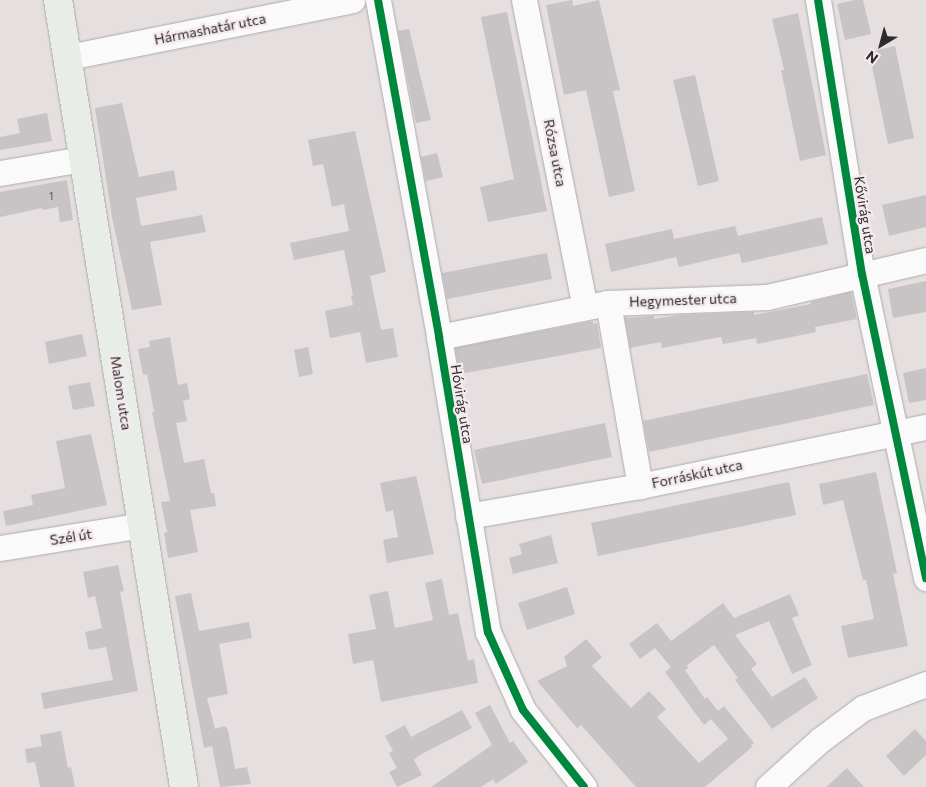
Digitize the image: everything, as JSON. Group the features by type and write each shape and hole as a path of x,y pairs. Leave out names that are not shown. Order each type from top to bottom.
{"main road":[{"name":"Malom utca","path":"58,0 184,787"}],"street":[{"name":"Hármashatár utca","path":"68,57 352,0"},
{"name":"Hóvirág utca","path":"378,0 439,337 488,632 523,710 584,787"},
{"name":"Rózsa utca","path":"524,0 640,486"},
{"name":"Kővirág utca","path":"818,0 862,274 926,578"},
{"path":"0,173 83,159"},
{"name":"Hegymester utca","path":"439,337 597,305 767,297 926,260"},
{"name":"Forráskút utca","path":"468,516 640,486 926,427"},
{"name":"Szél út","path":"0,548 142,525"},
{"path":"768,787 820,740 863,708 926,684"}],"building":[{"path":"572,0 573,6 599,0 620,90 613,91 635,191 609,197 586,90 564,95 546,5"},
{"path":"863,0 871,34 845,40 837,4"},
{"path":"507,12 547,211 488,222 480,187 514,179 481,17"},
{"path":"798,13 826,155 800,161 781,70 784,70 772,19"},
{"path":"409,29 431,120 416,123 398,31"},
{"path":"895,46 914,138 888,144 869,52"},
{"path":"695,75 719,181 698,186 673,80"},
{"path":"122,103 139,177 174,170 177,190 136,198 141,226 202,215 206,232 150,242 162,305 132,310 112,217 95,108"},
{"path":"47,113 52,141 0,150 0,137 20,133 17,119"},
{"path":"355,131 386,272 370,276 381,330 393,328 398,357 366,363 360,332 330,338 325,311 353,305 351,296 353,295 344,250 294,260 290,243 349,231 344,204 332,207 323,164 313,166 308,140"},
{"path":"437,153 443,177 426,181 421,157"},
{"path":"67,180 73,220 60,222 58,207 42,210 42,208 0,217 0,192"},
{"path":"926,195 926,227 889,236 882,205"},
{"path":"822,217 828,244 742,263 739,253 679,267 676,257 611,272 605,244 672,229 674,239 735,226 738,236"},
{"path":"547,253 552,279 447,299 442,273"},
{"path":"926,281 926,312 893,318 888,289"},
{"path":"851,292 857,319 815,327 816,332 757,344 756,338 723,344 721,337 662,348 661,342 630,348 625,318 654,316 654,319 679,315 754,312 754,315 811,304 811,302"},
{"path":"593,321 593,324 597,323 601,348 460,374 455,348"},
{"path":"82,334 87,356 49,364 45,342"},
{"path":"170,337 178,385 187,383 190,399 183,401 187,421 176,423 184,463 204,459 211,493 214,493 216,506 190,510 198,552 168,558 164,533 167,532 161,502 170,501 152,412 154,412 147,374 143,375 138,349 150,347 149,341"},
{"path":"308,347 313,374 299,377 294,350"},
{"path":"926,368 926,400 909,403 903,373"},
{"path":"867,374 874,405 649,452 643,421"},
{"path":"90,382 95,406 73,410 68,386"},
{"path":"605,423 612,457 482,484 474,450"},
{"path":"91,434 107,505 6,526 3,511 33,505 31,495 65,488 56,441"},
{"path":"876,472 897,573 893,574 908,646 848,658 841,626 874,619 866,580 863,580 843,500 823,505 819,484"},
{"path":"416,476 434,554 387,563 383,540 398,537 393,510 386,512 380,483"},
{"path":"789,482 796,515 598,556 591,523"},
{"path":"551,535 558,563 513,574 509,558 522,554 519,544"},
{"path":"118,565 124,591 120,592 138,691 44,709 41,693 113,680 106,647 89,650 85,632 102,628 95,596 88,598 83,572"},
{"path":"442,579 449,615 458,613 468,661 474,659 478,683 381,702 373,660 353,664 348,634 376,629 369,595 388,591 395,628 433,620 425,583"},
{"path":"567,587 575,614 527,630 518,603"},
{"path":"191,593 199,631 249,622 252,638 219,644 228,694 207,698 215,729 225,726 228,730 235,769 247,767 251,784 220,787 212,746 204,748 175,596"},
{"path":"790,594 799,615 792,618 812,665 792,674 769,621 735,635 757,664 751,669 772,697 805,677 818,698 772,729 735,680 738,678 714,645 687,665 688,668 685,670 705,699 707,697 718,711 724,706 754,743 751,745 752,747 705,787 636,787 581,725 577,728 537,681 567,666 564,657 586,639 602,657 592,666 631,708 649,691 666,709 657,717 699,763 728,739 711,719 704,725 665,672 671,667 655,648 640,659 629,644 657,623 671,641 723,603 734,618"},
{"path":"490,705 510,743 513,741 528,762 496,784 493,779 481,787 431,787 492,745 475,713"},
{"path":"462,710 472,728 418,756 414,760 422,775 397,787 389,772 397,768 389,753 393,751 385,736 405,725 411,737"},
{"path":"915,729 926,741 926,755 904,776 886,756"},
{"path":"61,731 68,768 71,767 75,787 40,787 35,762 27,763 25,749 42,746 40,735"},
{"path":"847,768 864,787 826,787"}],"cycle path":[{"path":"378,0 439,337 488,632 523,710 584,787"},
{"path":"818,0 862,274 926,578"}]}
